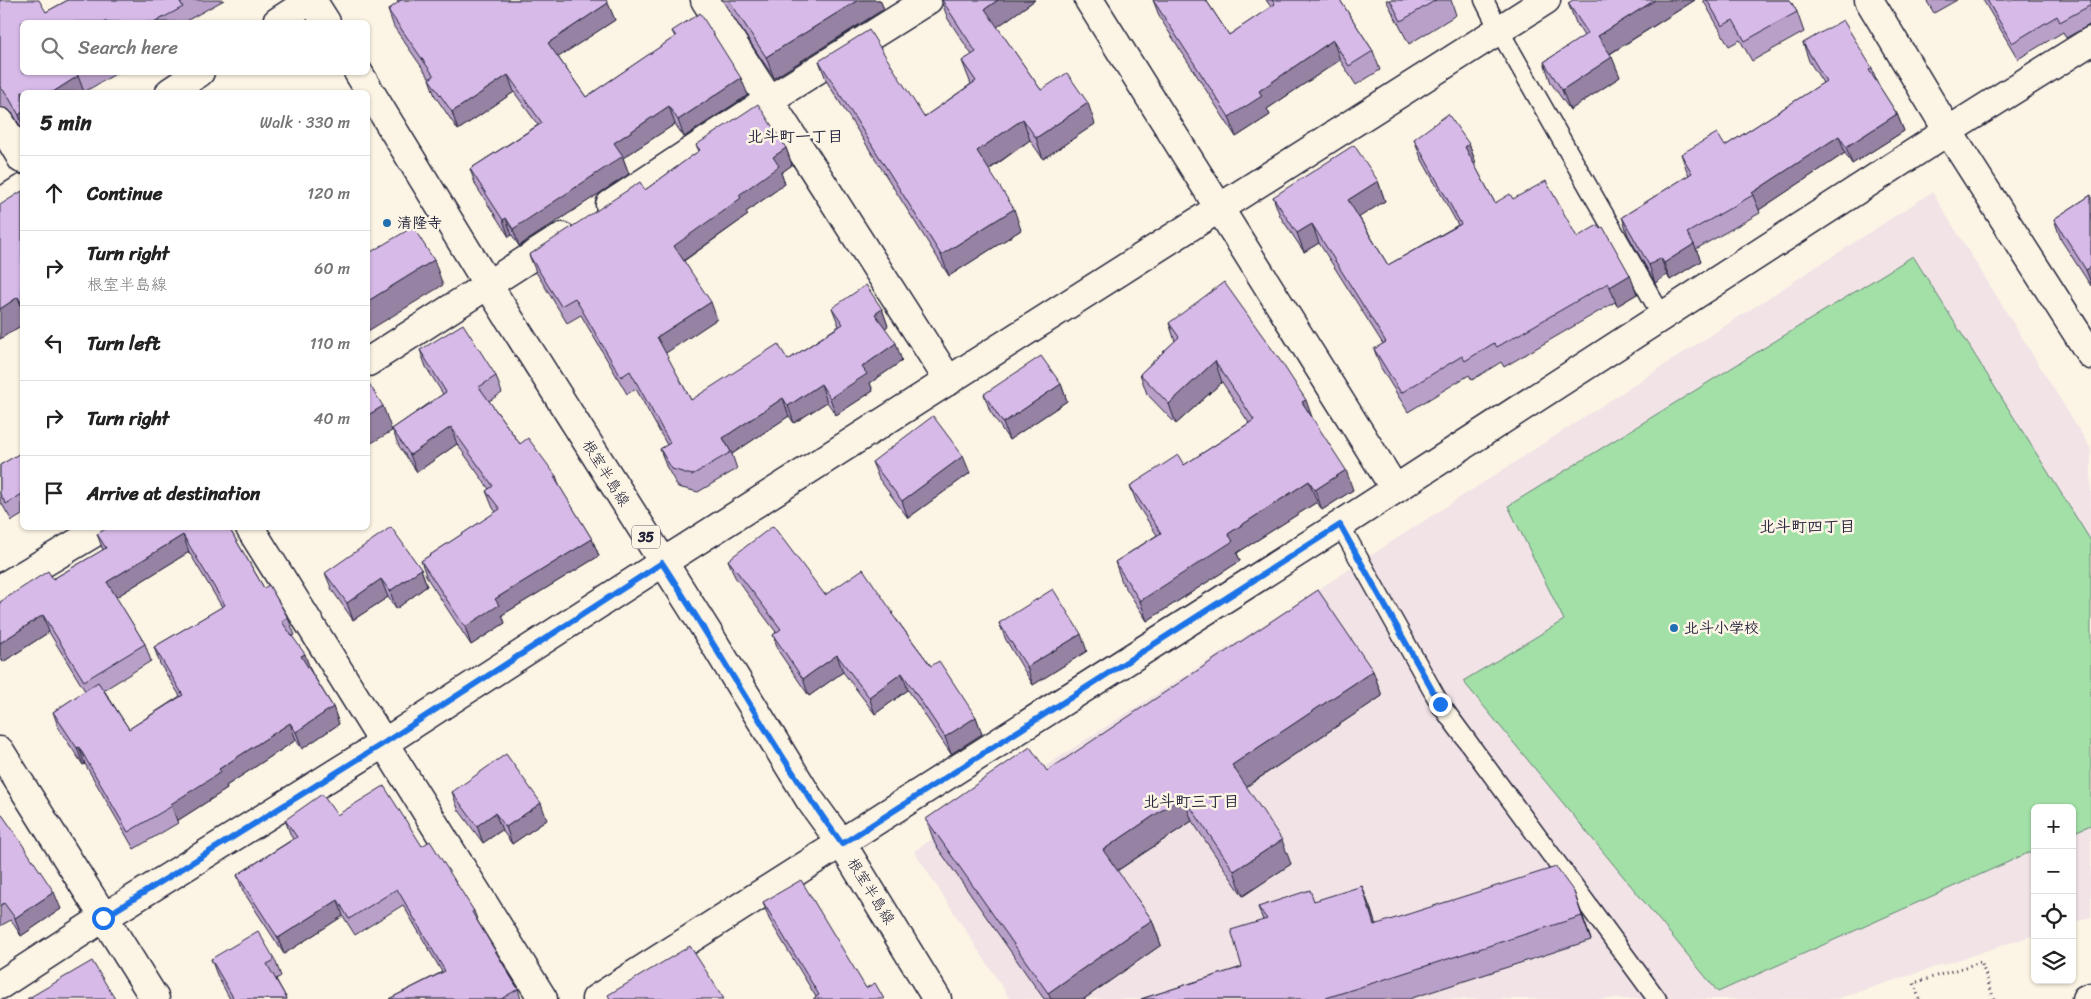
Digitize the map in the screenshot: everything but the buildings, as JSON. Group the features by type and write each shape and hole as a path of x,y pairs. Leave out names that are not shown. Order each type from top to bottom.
{"main road":[{"path":"279,20 311,0 325,20"},
{"path":"705,0 949,381"},
{"path":"370,361 769,100 928,0"},
{"path":"1090,0 1395,489"},
{"path":"0,985 103,918 384,743 662,563 1546,0"},
{"path":"1868,0 1948,131 2091,355"},
{"path":"596,999 1340,525 1948,131 2091,41"},
{"path":"173,90 196,75"},
{"name":"根室半島線","path":"360,75 369,90"},
{"name":"根室半島線","path":"370,92 488,285 708,633 810,800 842,844 937,999"},
{"path":"0,122 20,156"},
{"path":"0,203 20,190"},
{"path":"0,589 99,530"},
{"path":"251,530 543,999"},
{"path":"0,751 155,999"},
{"path":"2086,999 2091,997"}],"lane":[{"path":"1484,0 1499,30 1662,316"},
{"path":"1340,525 1440,704 1657,999"}],"path":[{"path":"1919,999 1914,983 1981,962 1994,999"}],"shaded area":[{"name":"北斗小学校","path":"1932,192 2091,449 2091,917 2076,922 2076,804 2031,804 2031,936 1836,999 1010,999 914,851"}],"green space":[{"path":"1913,256 2091,541 2091,825 2076,831 2076,804 2031,804 2031,852 1718,992 1463,681 1564,620 1508,506"}],"place":[{"name":"清隆寺","path":"387,223"},
{"name":"北斗小学校","path":"1674,628"}],"district":[{"name":"北斗町一丁目","path":"795,136"},
{"name":"北斗町四丁目","path":"1807,526"},
{"name":"北斗町三丁目","path":"1191,801"}],"route":[{"path":"103,918 384,743 662,563 708,633 810,800 842,844 1340,525 1440,704"}]}
